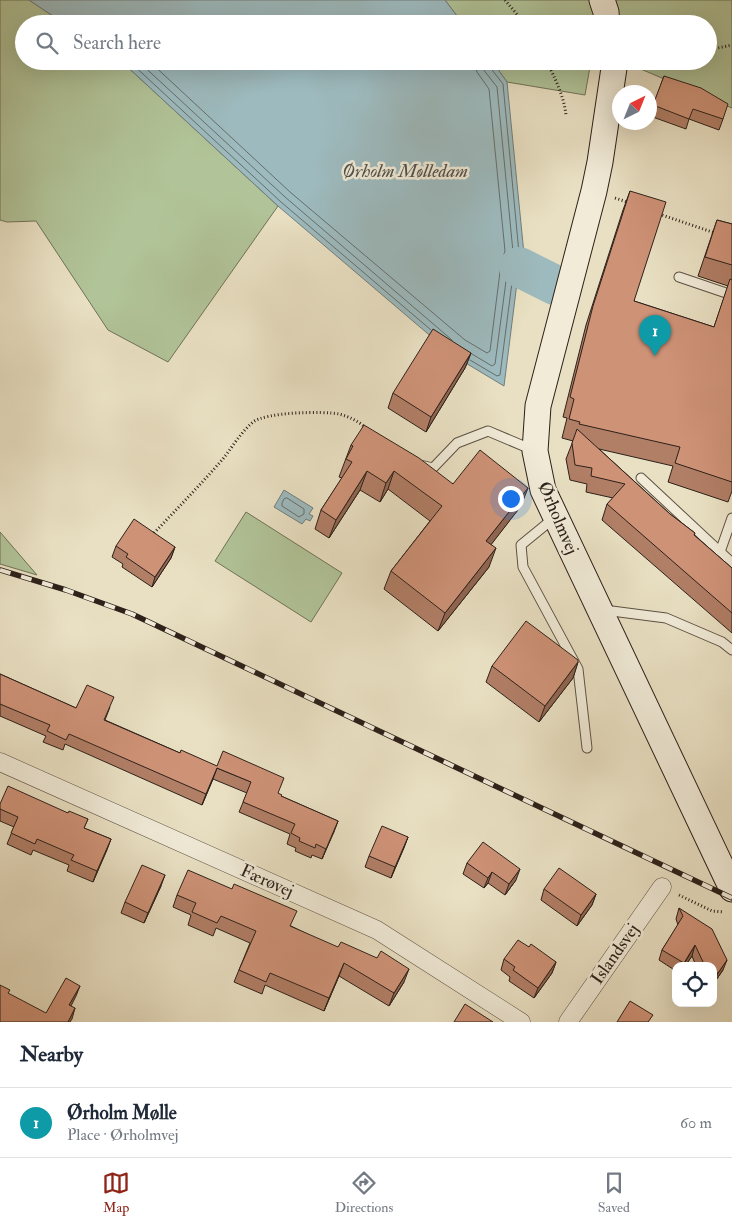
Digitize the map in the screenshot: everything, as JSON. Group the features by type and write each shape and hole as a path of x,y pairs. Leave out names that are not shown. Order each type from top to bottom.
{"street":[{"path":"602,0 606,15"},
{"name":"Ørholmvej","path":"614,70 594,191 538,406 535,451 543,490 731,887"},
{"name":"Færøvej","path":"0,762 377,930 521,1022"},
{"name":"Islandsvej","path":"568,1022 662,887"}],"lane":[{"path":"679,277 732,295"},
{"path":"411,460 418,465 433,468 457,443 488,431 535,451"},
{"path":"641,478 732,563"},
{"path":"556,516 521,546 522,567 578,669 587,748"},
{"path":"720,552 732,518"},
{"path":"599,609 666,618 722,642 732,650"}],"path":[{"path":"505,0 518,15"},
{"path":"717,48 732,44"},
{"path":"551,70 566,115"},
{"path":"594,191 631,204"},
{"path":"658,213 723,236"},
{"path":"154,533 198,488 254,421 273,415 329,412 355,419 369,430"},
{"path":"662,887 712,911"}],"green space":[{"path":"0,0 29,0 52,15 15,15 15,70 131,70 278,206 168,362 108,330 36,221 7,222 0,220"},
{"path":"445,0 732,0 732,108 643,70 717,70 717,15 456,15"},
{"path":"498,70 589,70 585,95 507,82"},
{"path":"246,512 342,573 311,622 215,561"},
{"path":"0,532 37,575 0,564"}],"water":[{"path":"29,0 445,0 456,15 52,15"},
{"name":"Ørholm Mølledam","path":"131,70 498,70 507,82 524,254 519,267 504,386 454,356 278,206"},
{"path":"284,490 313,508 309,514 313,516 310,521 306,519 302,524 274,507"}],"building":[{"path":"664,76 701,88 728,104 723,119 693,109 689,119 657,107 657,94"},
{"path":"630,191 666,202 634,301 714,327 730,279 732,280 732,482 675,463 680,447 579,424 580,422 569,419 574,399 570,397 593,306"},
{"path":"717,220 732,224 732,265 705,257"},
{"path":"433,329 471,353 431,417 393,393"},
{"path":"364,425 419,458 453,484 480,450 528,488 486,541 496,548 445,613 391,571 442,506 394,471 386,483 367,471 336,520 321,510 352,462 346,459 353,446 351,445"},
{"path":"577,429 732,568 732,613 607,504 625,484 591,476 592,468 575,465 572,443"},
{"path":"134,519 175,547 155,577 126,557 128,554 116,546"},
{"path":"526,621 578,660 545,706 492,666"},
{"path":"0,674 76,708 87,685 114,697 104,720 180,753 181,750 217,766 223,751 284,778 278,793 281,796 338,821 326,849 316,844 315,848 299,841 300,838 291,833 295,824 243,802 251,782 217,768 206,794 69,734 66,740 47,731 50,725 0,704"},
{"path":"8,786 68,813 69,811 88,819 84,828 111,839 97,871 71,860 74,855 37,839 35,844 11,833 18,817 0,809 0,804"},
{"path":"382,826 408,837 395,867 369,856"},
{"path":"483,842 520,869 509,884 492,872 488,878 467,863"},
{"path":"142,865 165,875 148,913 125,902"},
{"path":"559,868 596,894 581,915 544,889"},
{"path":"188,870 232,889 234,884 297,911 290,926 338,947 341,942 377,958 381,951 409,969 394,993 344,963 329,998 270,973 266,982 239,970 256,931 221,916 217,923 192,912 196,903 177,895"},
{"path":"679,908 712,929 727,960 718,973 717,962 703,962 695,945 685,962 662,950 683,916"},
{"path":"518,940 529,947 531,944 556,962 538,988 513,970 515,967 504,959"},
{"path":"66,978 80,986 69,1005 75,1008 68,1022 0,1022 0,985 10,990 8,993 46,1013"},
{"path":"630,1001 653,1015 648,1022 617,1022"},
{"path":"465,1004 493,1022 454,1022"}],"waterway":[{"path":"519,267 555,285"}],"railway":[{"path":"0,570 66,590 132,614 732,898"}],"place":[{"name":"Ørholm Mølle","path":"655,356"}]}
